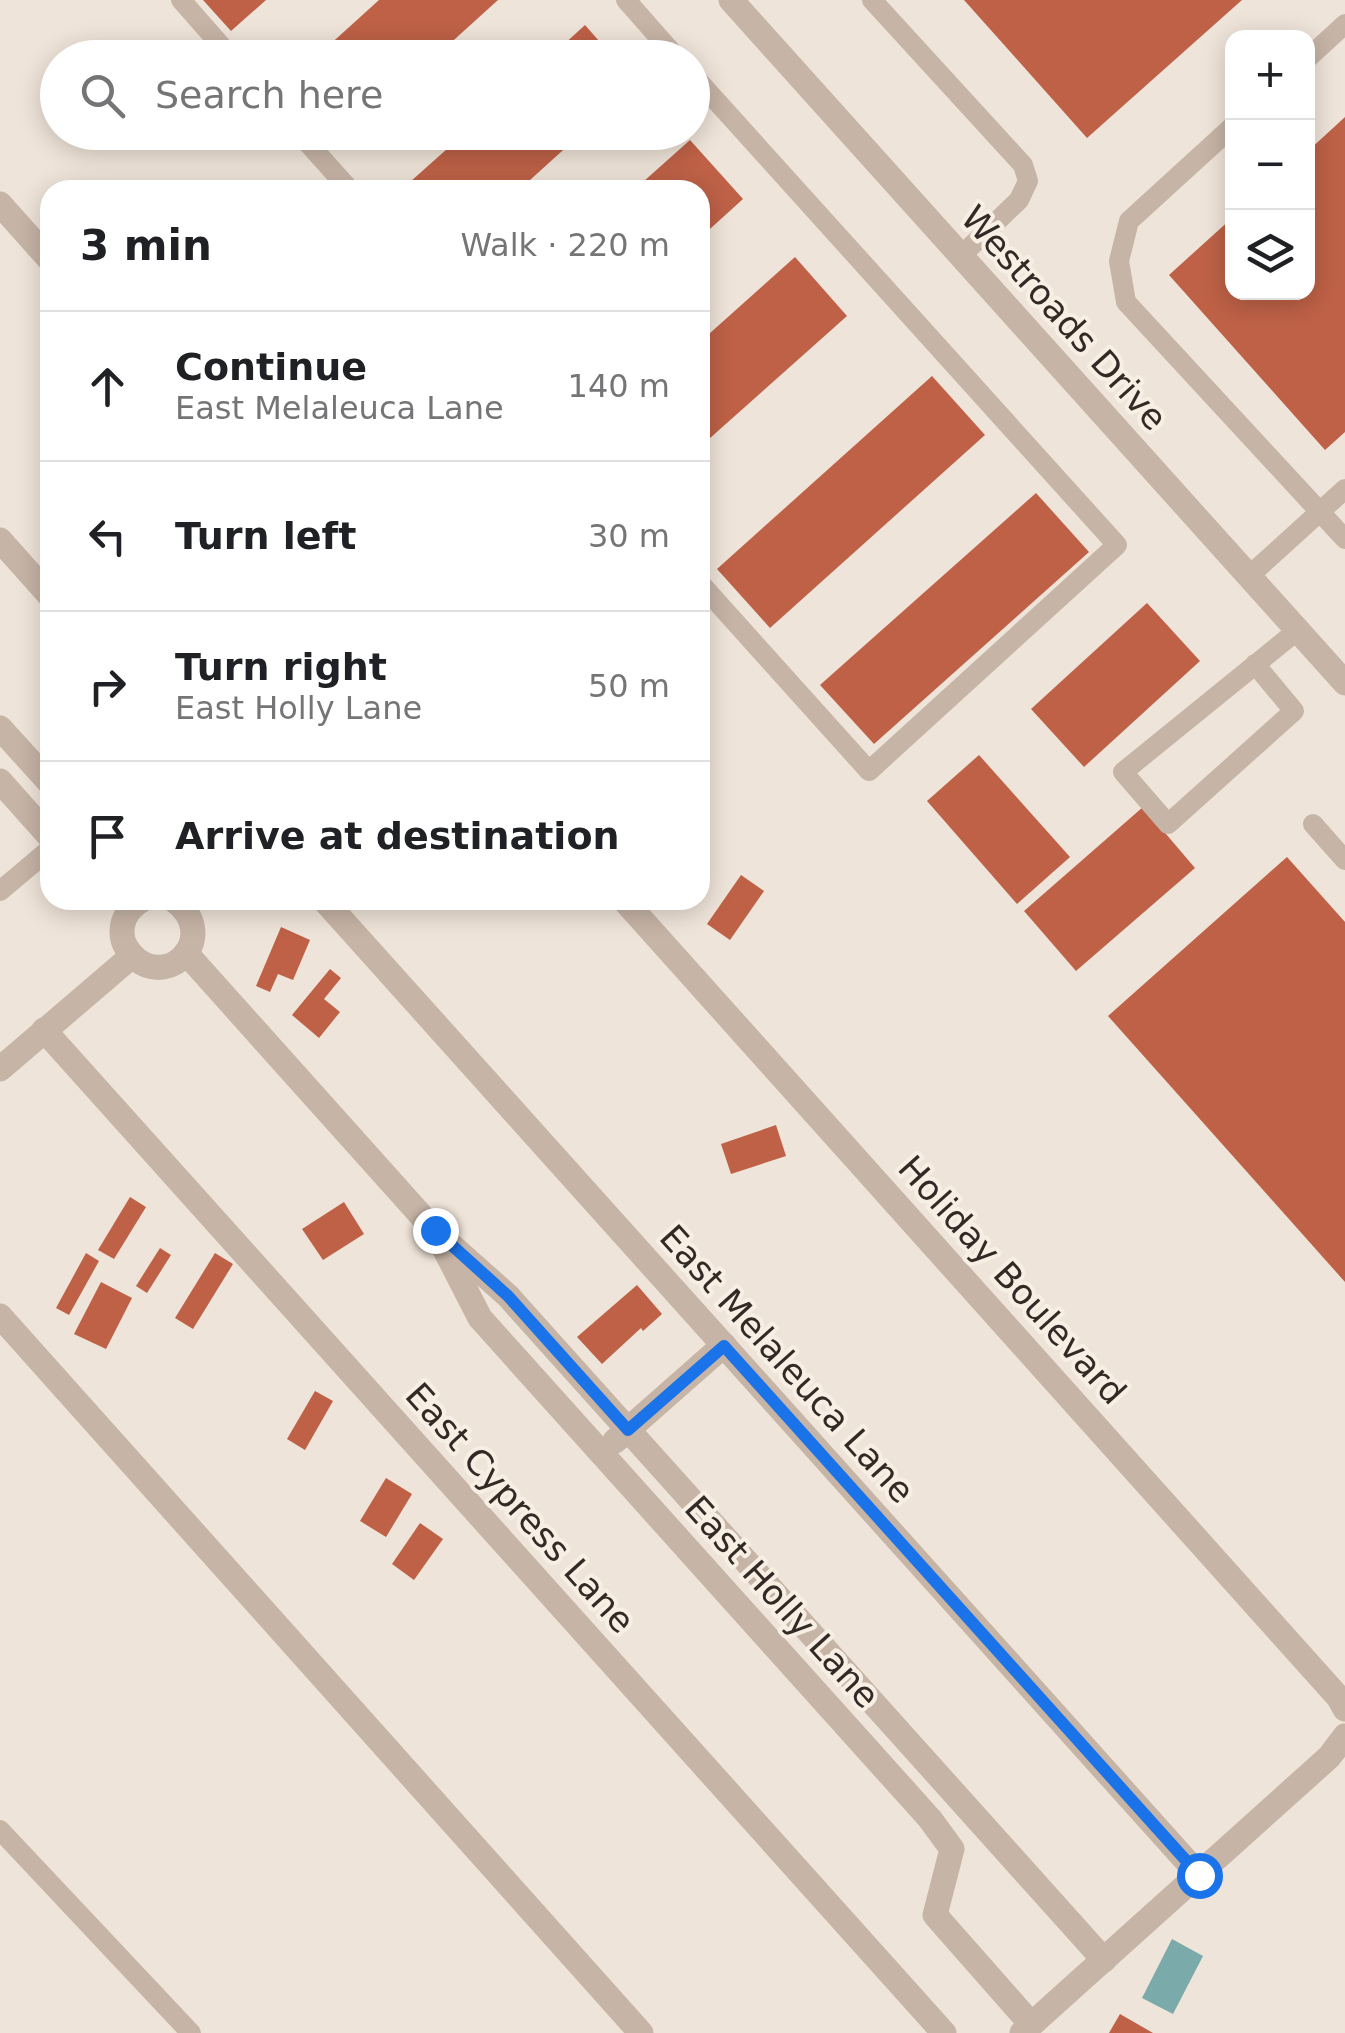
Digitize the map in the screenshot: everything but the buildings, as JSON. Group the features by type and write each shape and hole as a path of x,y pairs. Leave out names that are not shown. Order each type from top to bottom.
{"street":[{"name":"Westroads Drive","path":"737,2 1345,683"},
{"path":"1,207 40,249"},
{"path":"0,540 40,585"},
{"path":"4,741 40,774"},
{"path":"0,781 40,826"},
{"path":"115,910 124,920"},
{"path":"130,910 124,920 123,940 132,956 154,967 178,961 186,953 194,930 187,910"},
{"name":"East Melaleuca Lane","path":"333,910 1199,1875"},
{"name":"Holiday Boulevard","path":"633,910 1313,1668 1345,1709"},
{"name":"East Holly Lane","path":"186,953 435,1230 508,1296 1104,1960"},
{"path":"0,1069 132,956"},
{"name":"East Cypress Lane","path":"44,1030 944,2033"},
{"name":"East Holly Lane","path":"435,1230 480,1318 930,1819 952,1849 935,1916 1027,2029"},
{"path":"0,1316 640,2033"},
{"path":"601,1452 724,1346"},
{"path":"1027,2029 1329,1757 1345,1736"}],"lane":[{"path":"180,0 216,40"},
{"path":"626,0 661,40"},
{"path":"872,0 1024,165 1028,181 1020,200 961,256"},
{"path":"1315,52 1345,24"},
{"path":"710,94 1117,545 868,771 710,595"},
{"path":"1225,133 1129,221 1119,261 1126,302 1345,539"},
{"path":"314,150 341,180"},
{"path":"1249,576 1345,489"},
{"path":"1255,664 1294,710 1168,824 1123,772 1255,664 1298,630"},
{"path":"1314,824 1345,860"},
{"path":"0,892 40,858"},
{"path":"0,1830 191,2033"}],"water":[{"path":"1172,1939 1203,1956 1173,2014 1142,1998"}],"route":[{"path":"435,1230 508,1296 628,1430 724,1346 1199,1875"}]}
